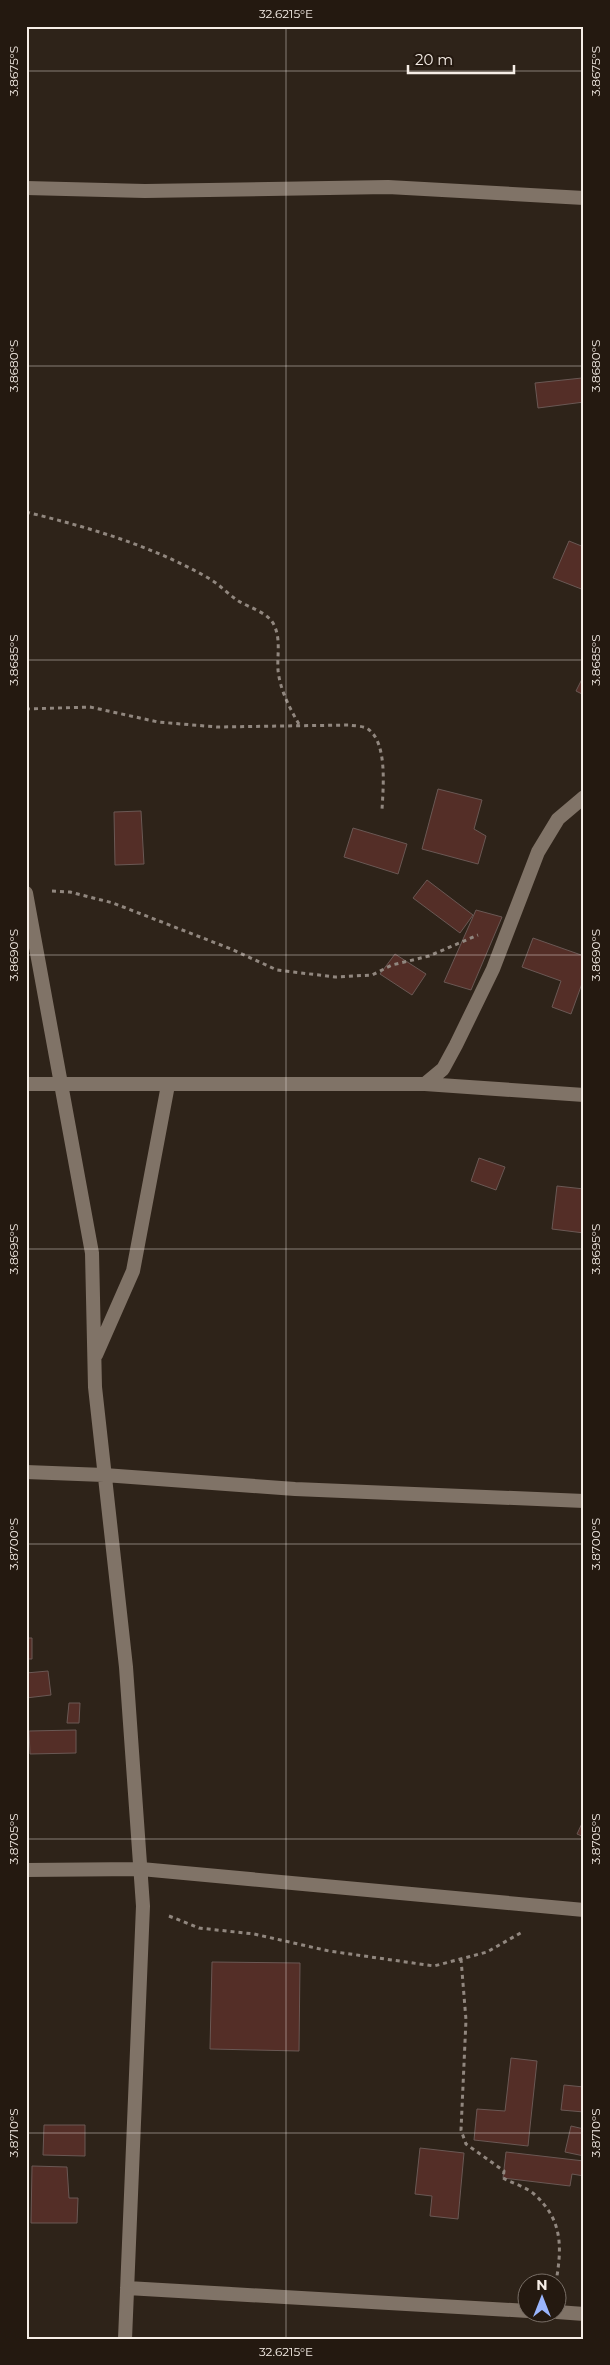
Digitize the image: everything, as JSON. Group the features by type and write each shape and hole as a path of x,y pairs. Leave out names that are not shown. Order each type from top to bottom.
{"street":[{"path":"26,188 145,191 388,187 584,198"},
{"path":"425,1084 443,1069 456,1045 493,969 538,852 558,819 584,797"},
{"path":"26,893 92,1253 94,1360 104,1475 126,1667 141,1869 142,1906 125,2339"},
{"path":"26,1084 425,1084 584,1095"},
{"path":"94,1360 133,1271 168,1084"},
{"path":"26,1472 104,1475 295,1489 584,1501"},
{"path":"26,1870 141,1869 584,1910"},
{"path":"126,2288 518,2310"},
{"path":"568,2313 584,2314"}],"path":[{"path":"26,512 93,528 154,551 212,580 238,601 258,610 274,624 277,636 278,671 283,693 300,726"},
{"path":"26,709 90,707 158,722 217,727 349,725 367,728 377,739 382,758 382,810"},
{"path":"44,890 70,892 113,903 231,949 277,970 335,977 372,975 392,965 429,956 471,937 509,925"},
{"path":"142,1906 199,1928 254,1934 330,1950 434,1966 487,1952 527,1929"},
{"path":"461,1959 466,2020 462,2120 466,2144 504,2172 503,2178 533,2193 549,2211 560,2233 560,2260 558,2272"}],"building":[{"path":"582,378 584,402 538,408 535,383"},
{"path":"569,541 584,547 584,590 553,578"},
{"path":"584,675 584,695 576,691"},
{"path":"438,789 482,800 474,829 486,836 478,864 422,849"},
{"path":"141,811 144,864 115,865 114,812"},
{"path":"353,828 407,844 398,874 344,857"},
{"path":"427,880 473,915 460,933 413,898"},
{"path":"476,910 502,917 471,990 444,982"},
{"path":"533,938 584,956 584,978 571,1014 552,1007 561,981 522,967"},
{"path":"395,954 426,974 412,995 380,974"},
{"path":"479,1158 505,1167 496,1190 471,1181"},
{"path":"557,1186 584,1189 584,1233 552,1229"},
{"path":"26,1638 32,1638 32,1659 26,1659"},
{"path":"48,1671 51,1695 26,1698 26,1673"},
{"path":"69,1703 80,1703 79,1723 67,1723"},
{"path":"76,1730 76,1753 30,1754 29,1731"},
{"path":"584,1819 584,1837 577,1834"},
{"path":"212,1962 300,1963 299,2051 210,2049"},
{"path":"511,2058 537,2061 528,2146 474,2140 477,2109 505,2111"},
{"path":"564,2085 584,2087 584,2112 561,2110"},
{"path":"44,2125 85,2125 85,2156 43,2155"},
{"path":"571,2126 584,2129 584,2156 565,2152"},
{"path":"420,2148 464,2153 458,2219 430,2216 432,2196 415,2194"},
{"path":"506,2152 584,2161 584,2176 572,2174 570,2186 503,2178"},
{"path":"32,2166 67,2167 69,2198 78,2198 77,2223 31,2223"}]}
